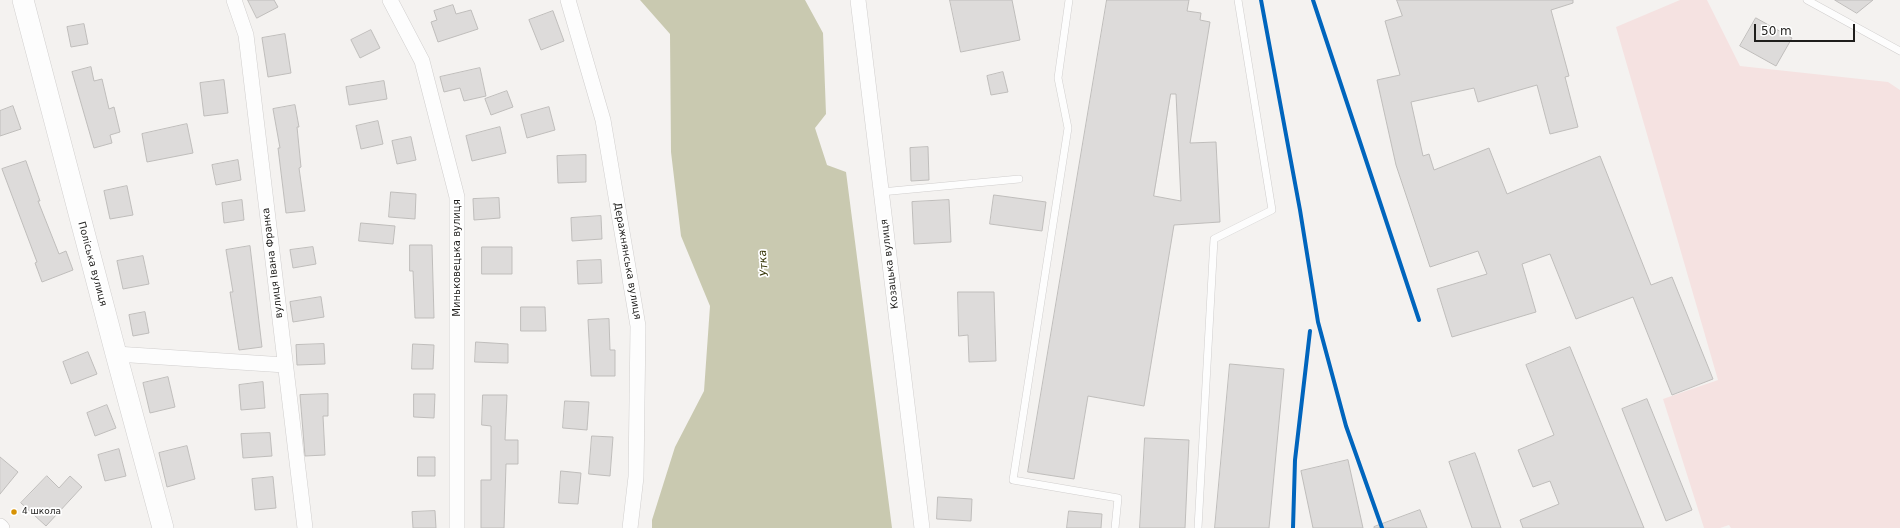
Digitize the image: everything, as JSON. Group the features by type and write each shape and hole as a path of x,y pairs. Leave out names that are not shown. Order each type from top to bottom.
{"main road":[{"name":"Поліська вулиця","path":"24,0 163,528"}],"street":[{"name":"вулиця Івана Франка","path":"234,0 246,35 305,528"},
{"name":"Миньковецька вулиця","path":"390,0 422,61 457,197 457,528"},
{"name":"Деражнянська вулиця","path":"568,0 603,120 638,326 636,477 630,528"},
{"name":"Козацька вулиця","path":"858,0 922,528"},
{"path":"116,354 285,365"}],"lane":[{"path":"1069,0 1058,78 1068,128 1013,480 1118,498 1115,528"},
{"path":"1198,528 1214,239 1272,210 1238,0"},
{"path":"1807,0 1900,51"},
{"path":"881,192 1019,179"}],"shaded area":[{"path":"1680,0 1707,0 1740,66 1888,82 1900,90 1900,528 1731,528 1729,525 1720,528 1704,528 1663,399 1718,380 1616,27"}],"water":[{"name":"Утка","path":"640,0 805,0 823,33 826,114 815,128 827,165 846,172 892,528 652,528 652,520 675,447 704,391 710,306 681,236 671,152 670,34"}],"building":[{"path":"248,0 274,0 278,7 257,18"},
{"path":"950,0 1012,0 1020,40 961,52"},
{"path":"1107,0 1189,0 1187,11 1201,13 1200,20 1210,22 1190,143 1216,142 1220,222 1174,225 1144,406 1088,396 1074,479 1028,472","holes":["1171,94 1176,94 1181,201 1154,196"]},
{"path":"1397,0 1573,0 1573,3 1551,10 1569,76 1565,77 1578,127 1550,134 1537,85 1478,102 1474,88 1411,102 1423,156 1429,154 1434,170 1489,148 1507,194 1600,156 1651,285 1672,277 1713,379 1672,395 1633,297 1576,319 1550,254 1522,264 1536,312 1452,337 1437,289 1487,274 1478,251 1430,267 1396,165 1377,80 1400,75 1385,21 1402,16"},
{"path":"1835,0 1873,0 1857,13"},
{"path":"453,5 456,14 471,10 478,29 438,42 431,22 437,20 434,11"},
{"path":"553,11 564,41 541,50 529,20"},
{"path":"1756,18 1792,38 1776,66 1740,46"},
{"path":"84,24 88,44 71,47 67,27"},
{"path":"371,30 380,48 360,58 351,40"},
{"path":"285,34 291,73 268,77 262,38"},
{"path":"91,67 94,81 102,79 109,109 114,107 120,132 110,135 112,143 94,148 72,72"},
{"path":"480,68 486,96 464,101 460,88 444,92 440,77"},
{"path":"1003,72 1008,92 991,95 987,76"},
{"path":"224,80 228,113 204,116 200,83"},
{"path":"384,81 387,99 349,105 346,87"},
{"path":"507,91 513,107 491,115 485,99"},
{"path":"295,105 299,127 297,127 301,167 299,168 305,211 286,213 278,148 280,148 273,109"},
{"path":"13,106 21,129 0,136 0,111"},
{"path":"549,107 555,130 527,138 521,115"},
{"path":"378,121 383,144 361,149 356,126"},
{"path":"187,124 193,153 147,162 142,134"},
{"path":"500,127 506,153 472,161 466,136"},
{"path":"411,137 416,160 397,164 392,141"},
{"path":"928,147 929,180 911,181 910,148"},
{"path":"586,155 586,182 558,183 557,156"},
{"path":"238,160 241,180 216,185 212,165"},
{"path":"26,161 40,201 38,201 59,254 66,251 73,270 42,282 35,263 37,262 2,169"},
{"path":"127,186 133,215 110,219 104,191"},
{"path":"391,192 416,194 415,219 389,217"},
{"path":"994,195 1046,202 1042,231 990,224"},
{"path":"499,198 500,218 474,220 473,199"},
{"path":"242,200 244,220 224,223 222,203"},
{"path":"949,200 951,242 914,244 912,202"},
{"path":"601,216 602,239 572,241 571,218"},
{"path":"361,223 395,226 393,244 359,241"},
{"path":"410,245 432,245 434,318 415,318 413,271 410,271"},
{"path":"250,246 262,347 239,350 230,292 233,292 226,250"},
{"path":"313,247 316,264 293,268 290,250"},
{"path":"482,247 512,247 512,274 482,274"},
{"path":"143,256 149,284 123,289 117,261"},
{"path":"601,260 602,283 578,284 577,261"},
{"path":"958,292 994,292 996,361 969,362 968,335 959,336"},
{"path":"321,297 324,317 293,322 290,302"},
{"path":"521,307 545,307 546,331 521,331"},
{"path":"145,312 149,333 133,336 129,315"},
{"path":"609,319 610,350 615,350 615,376 591,376 588,320"},
{"path":"476,342 508,344 508,363 475,362"},
{"path":"324,344 325,364 297,365 296,345"},
{"path":"413,344 434,345 433,369 412,369"},
{"path":"1570,347 1644,528 1523,528 1520,520 1559,504 1550,481 1533,487 1518,450 1554,435 1526,365"},
{"path":"88,352 97,374 71,384 63,362"},
{"path":"1230,364 1284,369 1269,528 1215,528"},
{"path":"168,377 175,407 150,413 143,383"},
{"path":"263,382 265,408 241,410 239,385"},
{"path":"328,394 328,416 323,416 325,455 305,456 300,395"},
{"path":"414,394 435,394 434,418 414,417"},
{"path":"483,395 507,395 505,440 518,440 518,464 506,464 504,528 481,528 481,480 491,480 491,426 482,425"},
{"path":"1647,399 1692,510 1666,521 1622,409"},
{"path":"565,401 589,402 587,430 563,428"},
{"path":"107,405 116,428 95,436 87,413"},
{"path":"270,433 272,456 243,458 241,434"},
{"path":"592,436 613,437 610,476 589,474"},
{"path":"1145,438 1189,440 1185,528 1140,528"},
{"path":"187,446 195,479 167,487 159,453"},
{"path":"119,449 126,476 105,481 98,455"},
{"path":"1475,453 1501,528 1472,528 1449,462"},
{"path":"0,457 18,472 0,494"},
{"path":"418,457 435,457 435,476 418,476"},
{"path":"1348,460 1363,528 1313,528 1301,471"},
{"path":"561,471 581,473 578,504 559,503"},
{"path":"47,476 59,488 70,476 82,487 46,526 21,503"},
{"path":"273,477 276,508 255,510 252,479"},
{"path":"938,497 972,499 971,521 937,519"},
{"path":"1420,510 1427,528 1374,528 1374,527"},
{"path":"435,511 436,528 413,528 412,512"},
{"path":"1069,511 1102,514 1101,528 1067,528"}],"transit line":[{"path":"1261,0 1300,210 1318,322 1346,426 1382,528"},
{"path":"1313,0 1419,320"},
{"path":"1293,528 1295,460 1310,331"}],"place":[{"name":"4 школа","path":"14,512"}]}
